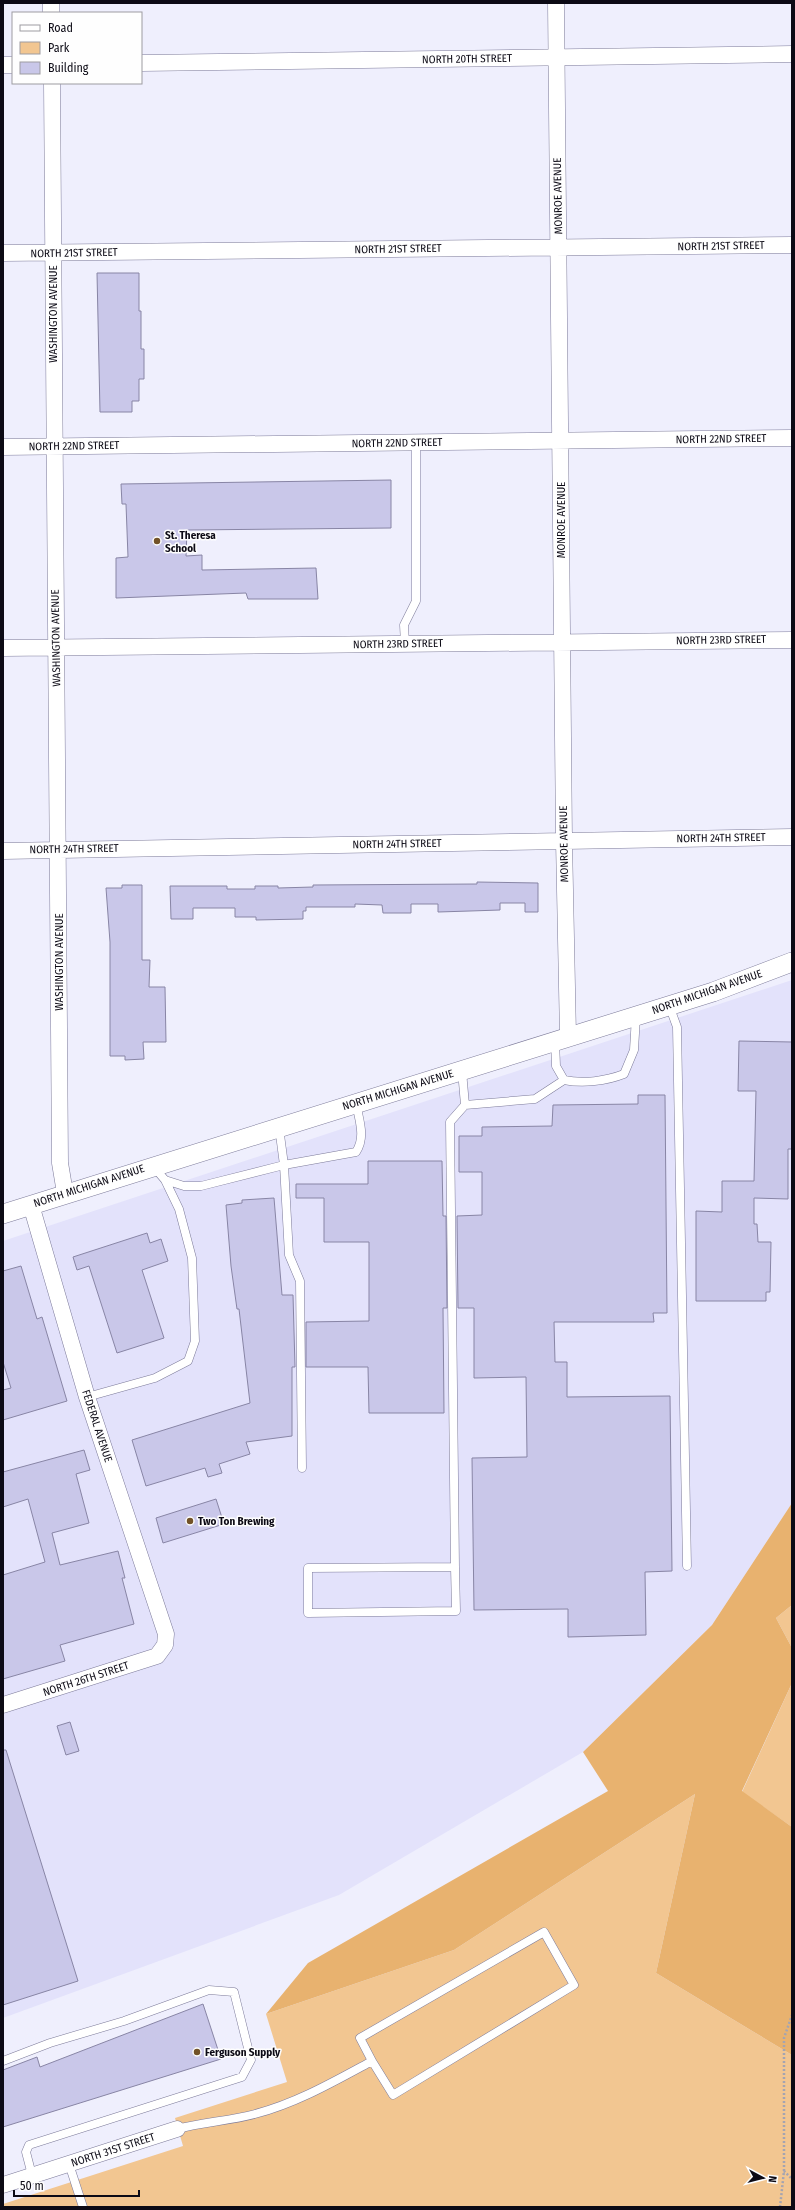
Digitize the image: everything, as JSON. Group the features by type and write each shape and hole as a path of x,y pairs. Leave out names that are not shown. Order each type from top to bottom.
{"street":[{"name":"MONROE AVENUE","path":"556,3 564,841 561,1038"},
{"name":"NORTH 20TH STREET","path":"142,63 792,54"},
{"name":"WASHINGTON AVENUE","path":"52,84 60,1164 65,1193"},
{"name":"NORTH 21ST STREET","path":"3,253 792,245"},
{"name":"NORTH 22ND STREET","path":"3,447 792,438"},
{"name":"NORTH 23RD STREET","path":"3,648 792,640"},
{"name":"NORTH 24TH STREET","path":"3,851 792,837"},
{"name":"NORTH MICHIGAN AVENUE","path":"3,1214 65,1193 159,1173 279,1126 713,992 792,962"},
{"name":"FEDERAL AVENUE","path":"31,1204 88,1397 166,1634 165,1646"},
{"name":"NORTH 26TH STREET","path":"3,1705 157,1656 165,1646"},
{"name":"NORTH 31ST STREET","path":"3,2185 177,2129"}],"lane":[{"path":"405,644 404,625 416,601 416,443"},
{"path":"669,1005 677,1027 687,1566"},
{"path":"455,1567 308,1568 308,1613 456,1611 450,1122 465,1105 535,1099 564,1080 574,1082 609,1079 624,1074 634,1050 636,1015"},
{"path":"561,1038 556,1066 564,1080"},
{"path":"462,1070 465,1105"},
{"path":"159,1173 184,1186 200,1186 284,1165 356,1152 361,1144 362,1136 356,1102"},
{"path":"279,1126 284,1165 289,1255 300,1281 302,1468"},
{"path":"88,1397 155,1378 188,1361 196,1341 192,1258 179,1209 159,1173"},
{"path":"544,1932 574,1984 393,2095 372,2061 360,2038 544,1932"},
{"path":"3,2061 50,2043 124,2021 210,1990 234,1992 251,2060 242,2077 29,2145 26,2152 32,2175"},
{"path":"177,2129 193,2124 236,2118 273,2108 306,2095 372,2061"},
{"path":"69,2164 82,2207"}],"path":[{"path":"780,2207 784,2171 784,2038 792,2015"},
{"path":"784,2171 792,2179"}],"shaded area":[{"path":"792,980 792,1503 712,1625 583,1752 339,1895 3,2018 3,1241"},
{"path":"792,1503 792,1605 776,1618 792,1648 792,1683 742,1791 792,1827 792,2055 656,1973 695,1794 454,1950 266,2014 308,1963 608,1791 583,1752 712,1625"}],"green space":[{"path":"792,1605 792,1648 776,1618"},
{"path":"792,1683 792,1827 742,1792"},
{"path":"695,1794 656,1973 792,2055 792,2207 3,2207 3,2204 183,2146 175,2118 287,2082 266,2014 454,1950"}],"building":[{"path":"97,273 139,273 139,311 141,311 141,349 144,349 144,379 139,379 139,401 132,401 132,412 100,412"},
{"name":"St. Theresa School","path":"391,480 391,528 187,530 186,556 202,555 202,570 316,568 318,599 248,599 246,593 116,598 116,558 128,557 126,504 122,504 121,484"},
{"path":"477,882 538,883 538,912 525,912 525,903 500,903 500,910 438,912 438,904 411,904 411,913 383,913 382,905 355,904 355,907 306,907 306,911 303,911 303,919 256,920 256,917 235,917 235,908 193,908 193,919 171,919 170,886 227,886 227,889 255,889 255,886 278,886 278,888 313,887 313,885 477,884"},
{"path":"122,885 142,885 142,960 150,960 149,987 165,987 166,1042 143,1042 144,1059 125,1060 125,1056 110,1056 110,942 106,888 122,888"},
{"path":"739,1041 792,1042 792,1149 788,1149 788,1199 754,1198 754,1224 757,1224 758,1242 771,1242 770,1292 766,1292 766,1301 696,1301 696,1211 722,1212 722,1181 754,1181 756,1091 738,1091"},
{"path":"638,1095 665,1095 667,1313 653,1313 654,1322 554,1322 555,1362 567,1362 567,1397 670,1396 672,1571 645,1572 646,1635 568,1637 568,1609 474,1610 472,1458 527,1457 526,1377 474,1378 474,1308 458,1308 457,1216 482,1215 482,1172 459,1172 459,1136 482,1136 482,1127 552,1126 553,1105 638,1104"},
{"path":"368,1161 442,1161 443,1216 446,1216 447,1308 443,1308 444,1413 369,1413 368,1367 306,1367 306,1322 369,1321 369,1242 324,1242 324,1198 296,1198 296,1184 368,1184"},
{"path":"274,1198 282,1295 293,1295 295,1367 292,1367 292,1436 246,1442 250,1454 219,1464 222,1473 208,1477 205,1468 146,1486 132,1440 250,1403 239,1309 237,1309 231,1266 226,1205 242,1203 242,1200"},
{"path":"147,1233 150,1243 161,1239 168,1261 142,1270 164,1338 117,1353 89,1266 77,1270 73,1257"},
{"path":"21,1266 37,1319 42,1317 67,1401 3,1420 3,1390 11,1388 3,1362 3,1271"},
{"path":"84,1450 90,1470 76,1474 89,1523 52,1533 60,1565 118,1551 125,1578 122,1578 134,1624 60,1645 65,1661 3,1679 3,1575 45,1562 28,1499 3,1507 3,1472"},
{"name":"Two Ton Brewing","path":"216,1499 224,1524 163,1543 156,1518"},
{"path":"70,1722 79,1751 66,1755 57,1726"},
{"path":"3,1750 6,1750 78,1981 3,2005"},
{"path":"203,2004 221,2059 3,2127 3,2070 37,2057 40,2067"}],"place":[{"name":"St. Theresa School","path":"157,541"},
{"name":"Two Ton Brewing","path":"190,1521"},
{"name":"Ferguson Supply","path":"197,2052"}]}
